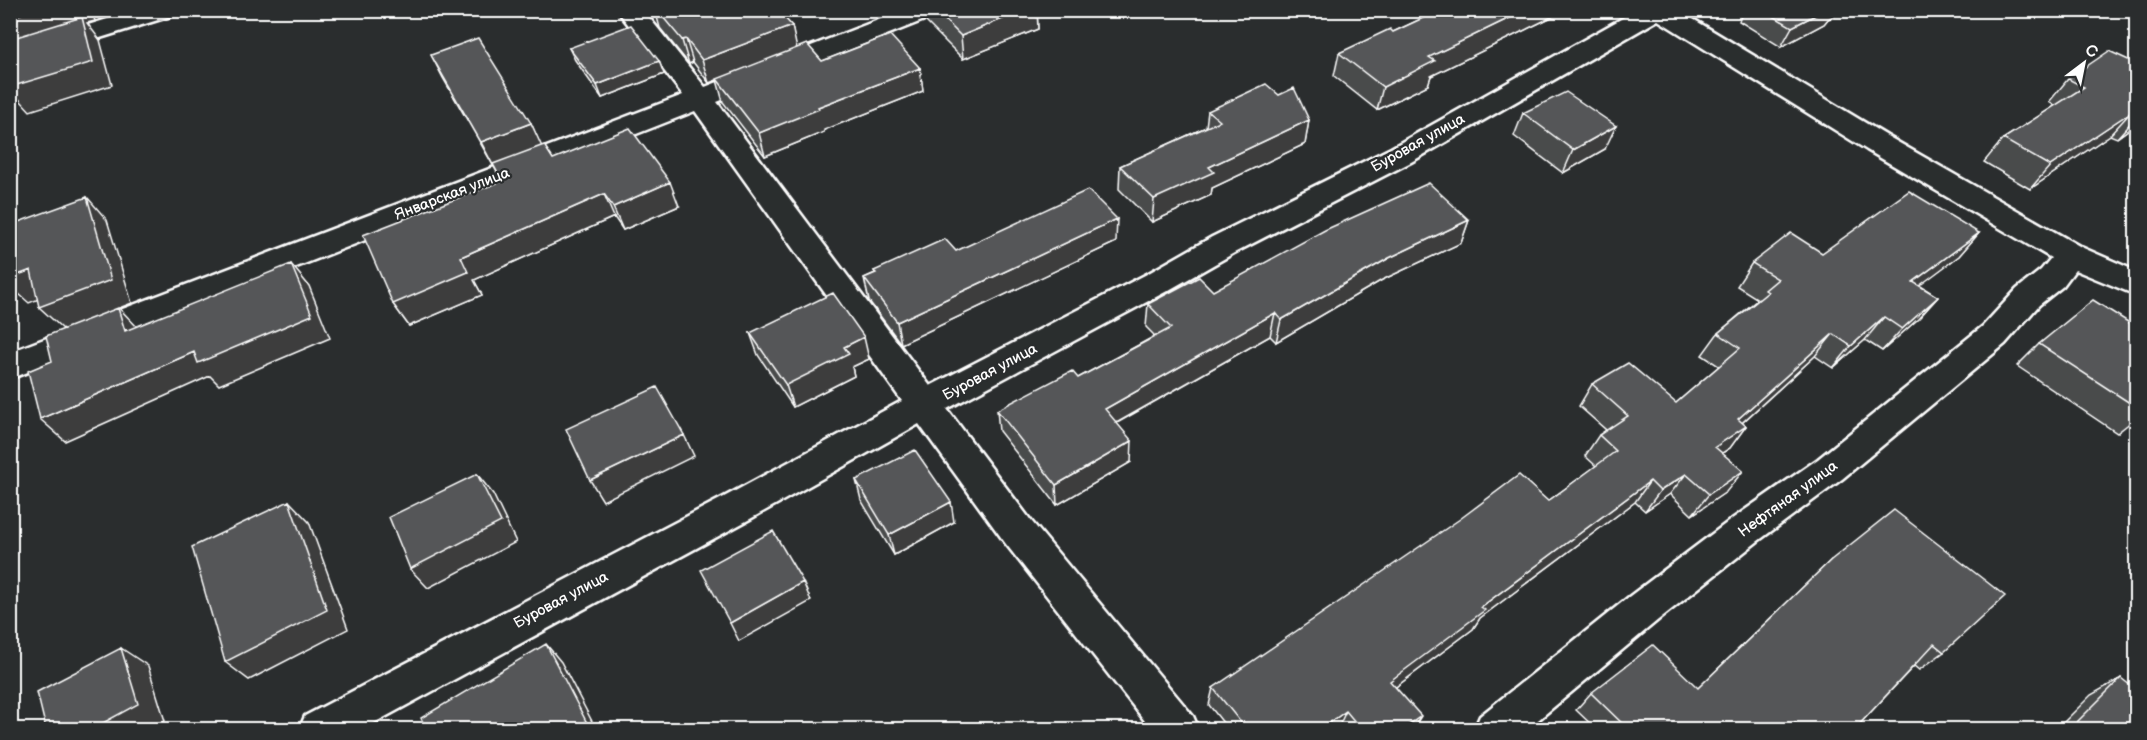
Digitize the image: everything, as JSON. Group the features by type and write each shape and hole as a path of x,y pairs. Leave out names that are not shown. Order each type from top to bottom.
{"street":[{"path":"10,58 165,10"},
{"path":"629,10 700,98 925,407 1073,602 1179,729"},
{"name":"Январская улица","path":"10,366 928,10"},
{"path":"1658,10 2070,255 2134,275"},
{"name":"Буровая улица","path":"319,729 738,508 886,425 925,407 1223,245 1401,155 1626,25 1658,10"},
{"name":"Нефтяная улица","path":"1494,729 1662,594 1830,469 1994,336 2028,297 2052,278 2070,255"}],"building":[{"path":"10,10 33,10 10,17"},
{"path":"657,10 778,10 792,26 702,60 686,39 682,40"},
{"path":"935,10 1024,10 961,36"},
{"path":"1440,10 1526,10 1429,57 1435,61 1383,87 1339,53 1390,29 1393,32"},
{"path":"1763,10 1825,10 1792,27"},
{"path":"82,17 93,62 10,87 10,39"},
{"path":"631,25 659,61 597,85 569,48"},
{"path":"890,35 920,68 818,107 819,109 759,133 717,79 807,44 822,61"},
{"path":"478,38 531,123 481,142 431,55"},
{"path":"2109,51 2136,62 2136,114 2131,112 2050,166 2003,139 2084,87 2068,79"},
{"path":"1266,84 1279,95 1294,88 1309,120 1209,167 1214,172 1154,199 1120,166 1220,121 1208,111"},
{"path":"1566,92 1616,126 1573,150 1523,113"},
{"path":"630,128 670,182 613,207 604,194 461,257 468,272 393,304 363,235 502,181 493,164 544,145 553,159"},
{"path":"1429,183 1469,220 1389,258 1281,320 1275,313 1105,409 1132,441 1056,485 997,410 1072,371 1078,378 1171,328 1148,304 1199,277 1213,291 1325,230"},
{"path":"1088,190 1117,219 897,322 864,278 876,273 874,271 945,239 956,251"},
{"path":"1909,191 1979,233 1913,282 1938,297 1902,329 1884,317 1851,346 1833,334 1738,419 1746,426 1715,447 1743,471 1709,494 1686,474 1660,491 1650,481 1481,607 1485,610 1390,681 1421,716 1403,729 1361,729 1346,711 1321,729 1246,729 1213,688 1460,519 1519,475 1548,501 1616,451 1599,435 1628,416 1592,384 1628,363 1676,403 1740,348 1718,333 1768,292 1765,290 1778,279 1752,263 1791,233 1822,253"},
{"path":"87,197 111,280 39,307 31,270 10,278 10,225"},
{"path":"291,264 312,315 198,363 194,352 40,419 28,371 52,361 46,336 118,308 125,331"},
{"path":"833,293 864,337 844,347 849,354 786,385 750,333"},
{"path":"2093,300 2136,327 2136,407 2039,344"},
{"path":"657,387 684,435 590,480 566,429"},
{"path":"915,450 951,502 889,535 856,480"},
{"path":"477,474 501,522 410,569 389,517"},
{"path":"289,501 327,610 225,662 192,547"},
{"path":"1894,510 2005,596 1944,652 1934,644 1855,729 1803,729 1795,722 1786,729 1628,729 1591,693 1653,645 1698,688 1831,560"},
{"path":"773,531 803,582 730,623 701,570"},
{"path":"546,644 588,725 581,729 426,729 421,718"},
{"path":"121,648 138,704 92,729 46,729 37,692"},
{"path":"2121,678 2136,690 2136,729 2070,729"}]}
